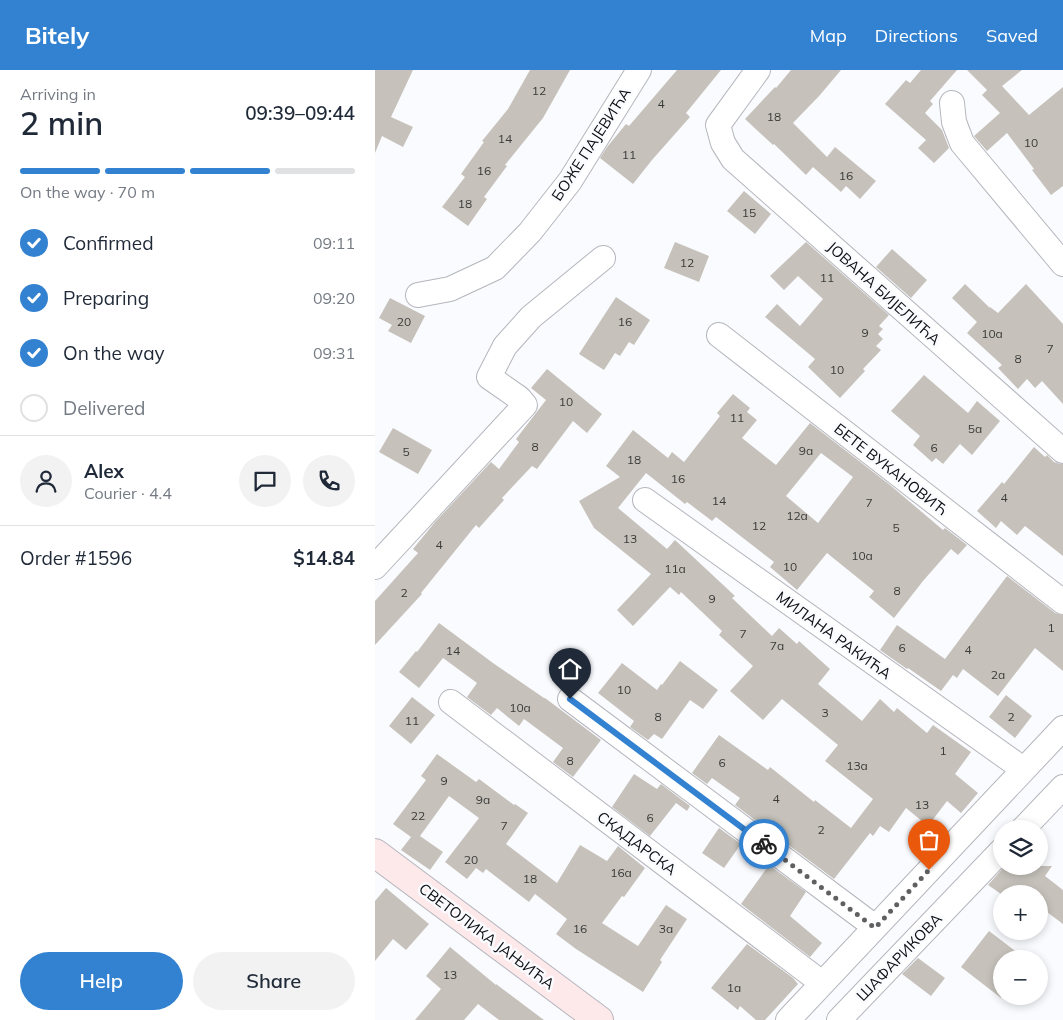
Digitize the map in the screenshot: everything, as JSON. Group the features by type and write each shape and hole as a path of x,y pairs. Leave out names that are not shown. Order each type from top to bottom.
{"street":[{"name":"БОЖЕ ПАЈЕВИЋА","path":"418,295 449,289 495,268 530,232 570,181 639,70"},
{"name":"ЈОВАНА БИЈЕЛИЋА","path":"758,70 718,125 723,142 733,159 1063,451"},
{"path":"952,103 954,122 962,143 1063,264"},
{"path":"375,568 525,406 519,398 489,376 505,346 531,317 603,258"},
{"name":"БЕТЕ ВУКАНОВИЋ","path":"719,336 1063,602"},
{"name":"МИЛАНА РАКИЋА","path":"645,500 1023,769"},
{"path":"570,699 875,928"},
{"name":"СКАДАРСКА","path":"451,702 822,983"},
{"path":"787,1020 1063,728"},
{"path":"1032,820 1063,787"},
{"name":"СВЕТОЛИКА ЈАЊИЋА","path":"375,853 599,1020"},
{"name":"ШАФАРИКОВА","path":"839,1020 993,859"}],"building":[{"path":"375,70 413,70 391,117 413,127 403,147 382,136 375,153"},
{"path":"530,70 570,70 543,118 505,165 507,166 484,197 487,199 468,226 442,207 465,177 461,174 484,142 482,141 508,109"},
{"path":"677,70 721,70 686,113 690,117 633,184 600,158 626,124 629,126"},
{"path":"791,70 841,70 793,123 827,157 835,147 876,181 860,199 846,186 841,192 813,167 806,175 745,119"},
{"path":"921,70 957,70 930,101 933,104 925,113 942,130 949,148 934,163 918,148 926,140 885,104 906,80 910,83"},
{"path":"967,70 1022,70 1002,86 1029,115 1063,87 1063,186 1051,195 1007,133 987,151 974,136 1000,113 982,95 987,90"},
{"path":"744,191 771,214 755,234 727,211"},
{"path":"675,242 709,256 699,282 664,268"},
{"path":"806,242 889,315 879,326 883,329 878,334 883,339 876,346 881,350 840,398 808,367 815,359 765,317 777,304 800,326 823,299 798,276 784,290 770,276"},
{"path":"892,249 927,280 911,298 876,267"},
{"path":"965,284 990,308 998,313 1026,284 1063,324 1063,404 1042,381 1035,388 1027,379 1018,389 998,368 1002,365 967,333 977,322 952,298"},
{"path":"616,297 650,320 634,345 629,342 620,356 615,353 604,370 579,354"},
{"path":"390,298 425,316 411,343 388,331 392,325 379,318"},
{"path":"547,369 602,414 587,433 573,421 537,469 532,466 502,498 504,500 479,528 476,525 422,594 375,645 375,601 418,553 413,549 435,522 491,462 499,469 519,442 516,439 546,400 531,388"},
{"path":"924,375 968,413 977,401 1000,421 972,455 960,444 943,464 936,458 932,462 913,445 920,436 891,411"},
{"path":"733,394 750,408 747,412 757,420 742,438 776,465 810,423 890,485 943,530 945,528 967,545 958,555 951,549 894,618 869,597 874,591 827,553 797,590 770,567 774,562 716,517 712,521 687,502 685,504 646,473 618,508 667,549 675,540 735,596 732,598 772,636 779,628 797,644 799,641 830,669 818,684 862,721 880,699 894,712 897,708 927,733 933,725 971,752 955,774 978,793 961,813 947,801 928,826 906,808 889,832 880,826 873,836 870,833 834,879 735,805 740,798 712,778 707,784 692,773 719,735 768,770 770,767 851,828 873,799 825,761 838,745 782,699 763,720 730,691 753,666 719,635 722,631 681,592 679,595 670,587 633,626 617,610 651,574 594,528 579,501 620,477 606,466 633,430 668,458 672,452 684,462 720,416 717,413","holes":["821,453 853,477 818,523 786,496"]},
{"path":"393,428 432,450 418,474 379,452"},
{"path":"1034,447 1045,457 1047,455 1054,462 1063,464 1063,556 1025,526 1017,535 1001,521 996,528 977,511 1002,482 1004,484"},
{"path":"1007,576 1055,613 1063,615 1063,671 1035,648 998,696 963,669 957,678 953,675 941,691 880,650 897,625 945,659"},
{"path":"439,623 601,740 573,777 553,762 563,748 524,719 519,726 497,708 491,715 467,697 477,683 443,658 419,688 399,672"},
{"path":"680,661 718,690 703,709 690,700 662,739 654,734 648,740 630,727 634,721 598,693 622,663 657,690"},
{"path":"1006,695 1032,716 1015,738 989,717"},
{"path":"412,697 435,715 411,744 389,726"},
{"path":"437,754 476,782 479,779 528,813 506,844 557,883 580,845 607,861 618,846 645,868 602,923 638,946 666,905 687,919 660,960 662,962 643,992 556,934 567,919 535,894 529,902 486,869 483,873 476,868 467,879 445,862 479,818 449,796 420,836 443,852 430,870 401,850 411,837 393,824 426,780 421,776"},
{"path":"634,774 657,789 661,784 690,806 687,811 676,803 650,836 612,807"},
{"path":"719,828 741,844 724,868 702,853"},
{"path":"769,865 806,892 790,916 822,943 810,957 741,904"},
{"path":"997,875 1046,875 1063,890 1063,924 1048,913 1048,885 993,885 993,888 988,885"},
{"path":"386,888 429,924 406,950 393,939 375,961 375,901"},
{"path":"989,931 993,934 993,940 1001,940 1014,950 993,950 993,992 961,967"},
{"path":"747,944 793,978 798,984 765,1020 756,1020 740,1006 738,1010 711,988"},
{"path":"450,947 496,985 544,1020 499,1020 478,1004 464,1020 415,1020 441,989 426,976"},
{"path":"918,958 945,978 931,996 902,974"}],"way so far":[{"path":"764,844 875,928 929,870"}],"route":[{"path":"570,699 764,844"}]}
